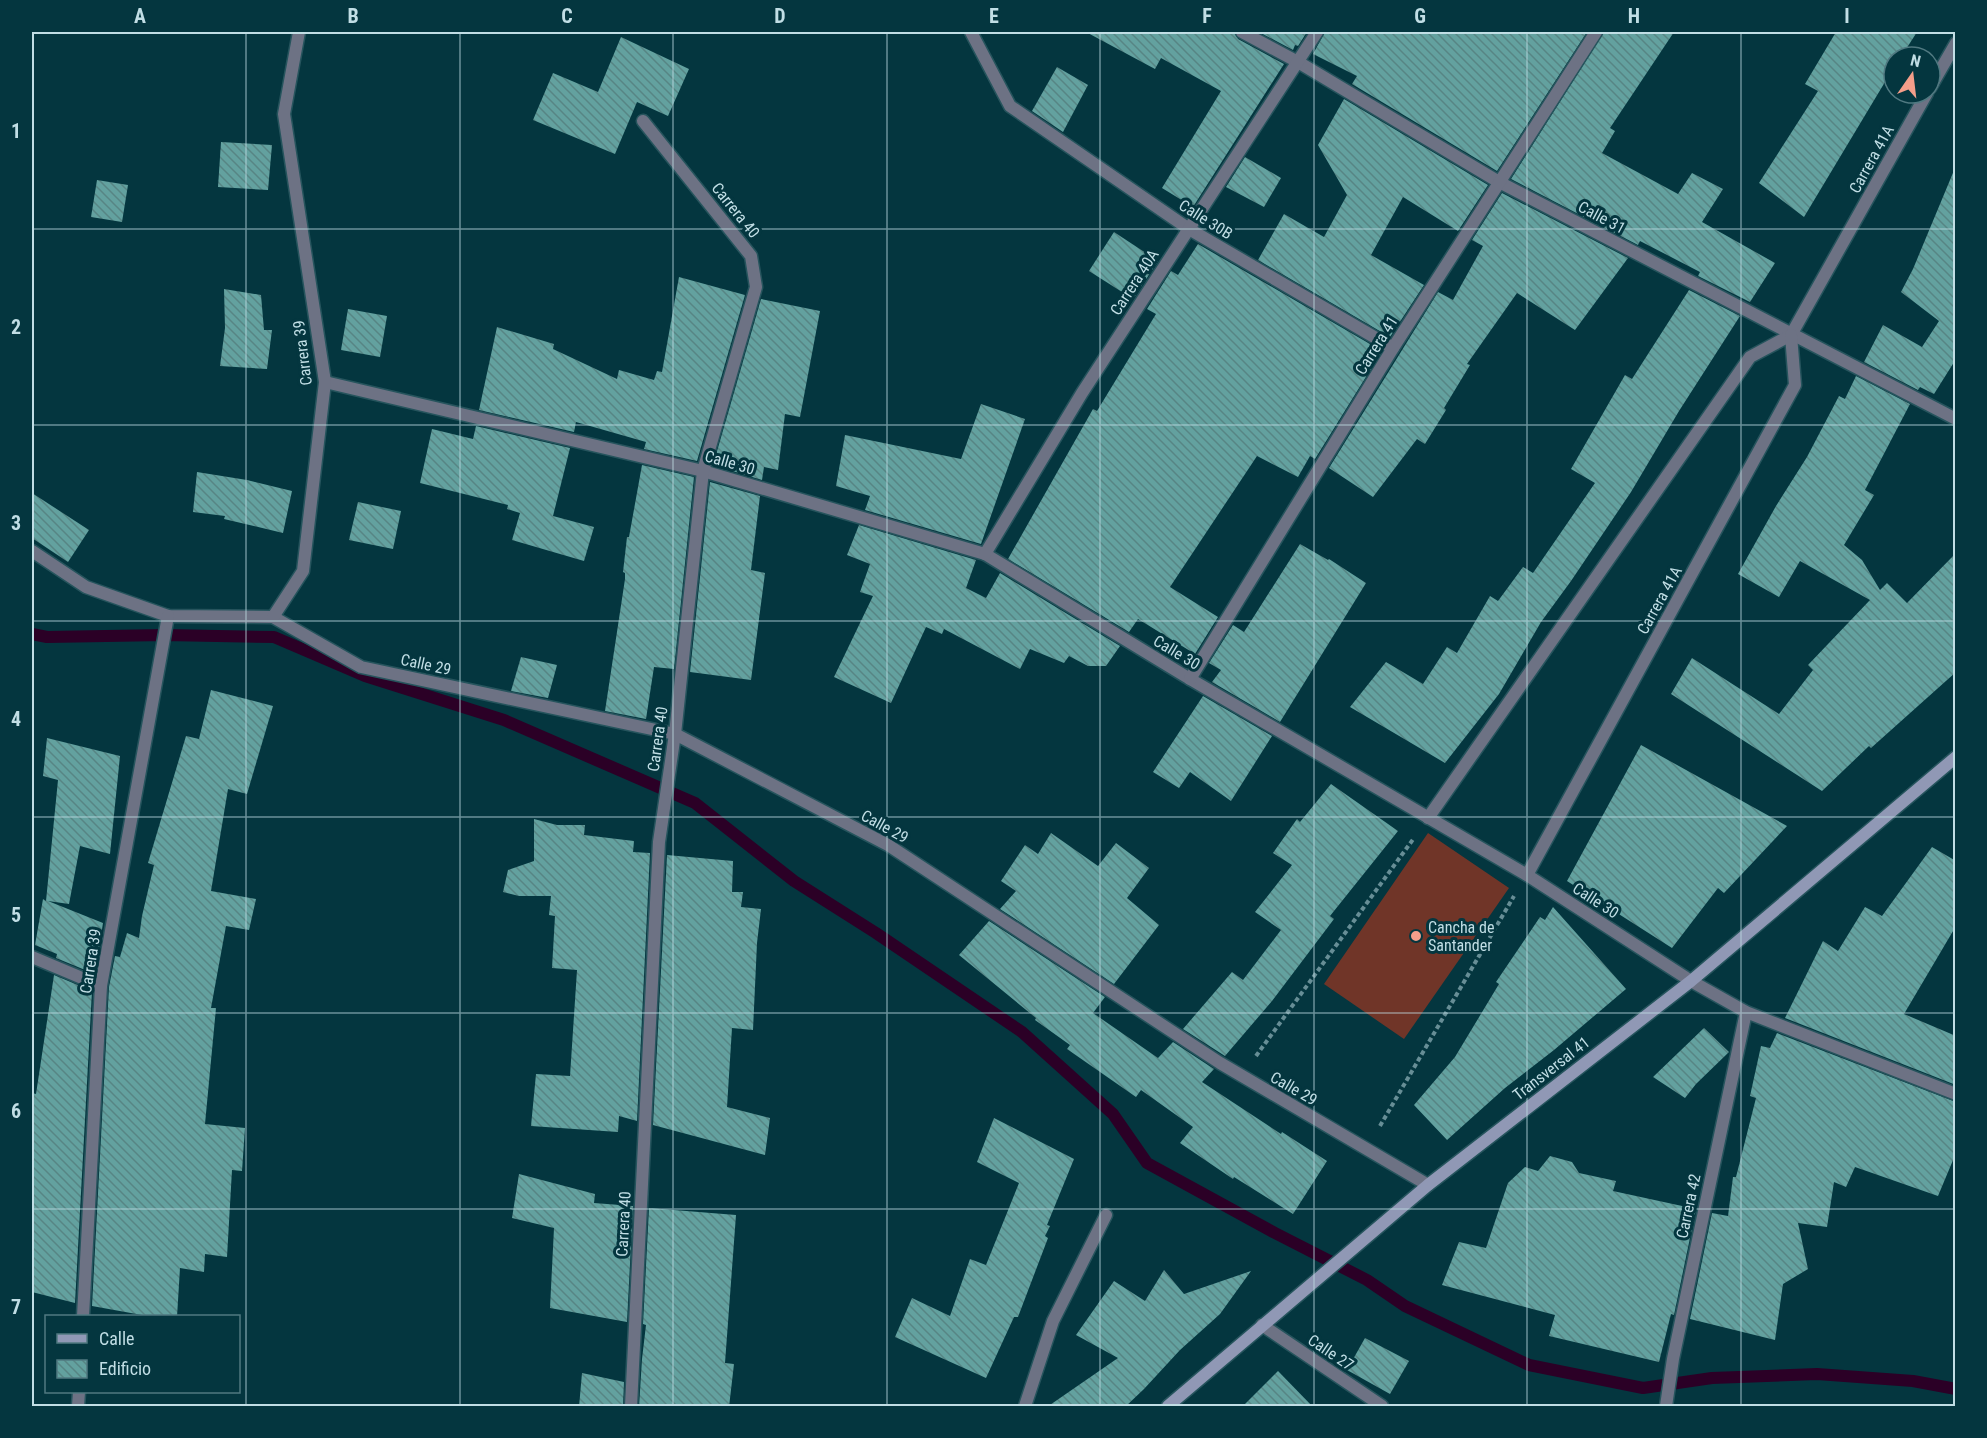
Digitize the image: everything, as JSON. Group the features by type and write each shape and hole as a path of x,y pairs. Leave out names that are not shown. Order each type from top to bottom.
{"street":[{"name":"Carrera 39","path":"273,617 303,571 325,382 284,114 298,32"},
{"name":"Calle 30B","path":"971,32 1010,106 1189,229 1393,348"},
{"name":"Calle 31","path":"1242,32 1298,62 1499,182 1956,419"},
{"name":"Carrera 40A","path":"985,554 1082,393 1317,32"},
{"name":"Carrera 41","path":"1190,679 1393,348 1596,32"},
{"path":"1942,67 1956,43"},
{"name":"Carrera 41A","path":"1527,875 1795,385 1791,334 1920,105"},
{"name":"Carrera 40","path":"631,1407 658,842 675,734 703,471 756,287 751,256 643,121"},
{"path":"1428,818 1750,357 1791,334"},
{"name":"Calle 30","path":"325,382 703,471 985,554 1190,679 1527,875 1691,981 1746,1012 1956,1094"},
{"path":"32,551 86,586 168,616 273,617"},
{"name":"Carrera 39","path":"83,1315 101,986 168,616"},
{"name":"Calle 29","path":"273,617 361,667 675,734 888,845 1242,1076 1428,1185"},
{"name":"Transversal 41","path":"1168,1407 1377,1227 1691,981 1956,757"},
{"path":"32,957 101,986"},
{"name":"Carrera 42","path":"1666,1407 1673,1359 1746,1012"},
{"path":"1025,1407 1053,1321 1106,1215"},
{"name":"Calle 27","path":"1262,1325 1382,1407"}],"path":[{"path":"1242,1076 1428,818"},
{"path":"1366,1149 1527,875"}],"shaded area":[{"name":"Cancha de Santander","path":"1428,833 1509,888 1404,1039 1324,984"}],"building":[{"path":"1086,32 1234,32 1238,39 1284,64 1193,207 1162,188 1221,91 1161,58 1155,69"},
{"path":"1259,32 1307,32 1293,50"},
{"path":"1325,32 1587,32 1497,171 1352,84 1357,76 1313,54"},
{"path":"1604,32 1674,32 1610,128 1615,131 1602,153 1678,194 1692,173 1723,189 1702,222 1775,263 1750,302 1698,276 1700,272 1640,241 1638,245 1511,179"},
{"path":"1836,32 1917,32 1909,45 1882,45 1882,87 1804,217 1759,183 1818,91 1805,84"},
{"path":"621,37 689,69 668,116 637,102 615,154 533,120 553,73 598,92"},
{"path":"1057,67 1088,85 1063,132 1032,111"},
{"path":"1344,99 1488,185 1458,231 1403,197 1371,255 1424,285 1390,337 1258,260 1284,214 1324,237 1347,195 1318,145"},
{"path":"221,142 272,145 268,190 218,187"},
{"path":"1245,157 1281,178 1264,207 1226,187"},
{"path":"1955,168 1956,359 1934,394 1920,387 1918,390 1864,362 1883,325 1922,347 1939,321 1901,292 1913,269"},
{"path":"97,180 128,185 122,222 91,217"},
{"path":"1502,193 1628,258 1575,330 1517,293 1467,364 1470,365 1425,444 1417,439 1373,497 1329,468 1438,292 1453,300 1483,246 1472,240"},
{"path":"1114,232 1158,261 1133,299 1089,271"},
{"path":"1198,244 1382,351 1315,459 1310,456 1298,477 1257,456 1170,587 1218,617 1195,654 1138,619 1129,632 1008,559 1093,409 1097,411 1156,314 1147,309 1171,271 1178,275"},
{"path":"679,277 745,295 697,461 644,449 646,442 576,422 574,432 479,410 497,327 554,344 553,349 617,379 619,370 654,380 657,371 662,372"},
{"path":"224,289 261,295 264,330 272,330 267,369 220,366 225,328"},
{"path":"1689,290 1740,316 1679,411 1631,492 1541,622 1499,694 1445,763 1350,707 1386,662 1423,684 1447,647 1457,653 1490,596 1498,601 1523,567 1533,573 1595,483 1571,469 1625,375 1632,379"},
{"path":"761,299 820,311 800,417 785,414 778,470 764,467 762,480 713,465"},
{"path":"348,309 387,316 380,357 341,350"},
{"path":"1856,376 1910,404 1865,490 1874,495 1844,545 1862,560 1880,590 1887,583 1907,603 1956,553 1956,672 1871,748 1869,746 1822,791 1671,694 1692,658 1779,714 1813,670 1808,665 1870,600 1800,561 1779,597 1738,574 1776,506 1807,457 1839,396 1845,399"},
{"path":"981,404 1025,419 981,544 865,510 870,496 836,486 845,435 961,459"},
{"path":"476,426 570,448 553,516 594,527 584,561 512,540 520,513 507,509 508,505 420,483 432,429 473,439"},
{"path":"642,465 694,477 674,669 654,667 646,719 605,711 625,579 623,572 627,537 629,537"},
{"path":"197,472 247,480 292,491 283,533 224,519 225,516 193,512"},
{"path":"710,482 760,496 751,570 765,573 751,680 690,672"},
{"path":"32,493 89,530 68,562 32,538"},
{"path":"358,502 401,511 393,549 349,540"},
{"path":"859,525 976,560 966,588 986,598 1000,573 1120,646 1106,666 1088,666 1069,656 1064,663 1030,649 1020,669 944,629 942,634 926,627 891,703 834,677 873,596 860,592 870,564 847,555"},
{"path":"1300,544 1329,559 1366,583 1280,722 1212,682 1221,670 1209,663 1233,625 1244,632"},
{"path":"521,657 557,665 548,698 511,691"},
{"path":"211,690 273,706 247,794 228,789 211,891 256,899 249,930 226,926 211,1008 216,1008 205,1124 245,1128 242,1171 232,1170 227,1257 205,1254 204,1272 180,1268 177,1315 142,1315 92,1306 109,987 115,956 120,957 127,933 139,938 154,865 148,863 186,736 199,739"},
{"path":"1203,696 1272,736 1231,801 1190,772 1179,788 1153,772"},
{"path":"47,738 120,756 110,854 80,846 69,904 48,901 103,923 95,974 56,958 57,954 35,945 43,899 46,901 58,780 43,776"},
{"path":"1641,745 1787,826 1724,893 1718,888 1672,948 1567,881"},
{"path":"1331,784 1398,831 1330,916 1334,919 1272,1001 1225,1056 1183,1029 1232,972 1243,980 1281,930 1255,912 1292,865 1273,853 1297,819 1300,822"},
{"path":"534,819 557,825 585,825 584,835 634,841 633,852 650,853 637,1121 619,1116 618,1132 531,1126 536,1074 570,1076 577,970 552,968 555,916 549,915 551,896 519,896 503,892 508,870 534,861"},
{"path":"1051,833 1098,866 1116,843 1149,868 1127,898 1159,925 1114,984 1000,909 1016,891 1001,881 1025,845 1038,854"},
{"path":"1932,847 1956,861 1956,926 1904,1014 1956,1036 1956,1085 1785,1018 1823,941 1838,951 1865,907 1882,916"},
{"path":"667,855 733,861 732,892 743,892 741,907 761,909 753,1030 732,1028 727,1107 770,1118 765,1155 653,1125"},
{"path":"1553,907 1626,989 1505,1088 1447,1140 1414,1105 1455,1057 1499,984 1496,982 1540,917 1545,920"},
{"path":"989,921 1105,997 1093,1013 1158,1058 1173,1042 1214,1069 1202,1082 1327,1161 1293,1214 1234,1177 1233,1179 1180,1143 1193,1127 1141,1090 1136,1097 1067,1049 1070,1045 1035,1020 1036,1018 959,955"},
{"path":"54,975 92,991 75,1303 32,1292 32,1093 36,1094"},
{"path":"1704,1028 1729,1052 1685,1098 1653,1077"},
{"path":"1777,1033 1956,1102 1956,1153 1938,1196 1855,1167 1846,1187 1834,1182 1827,1227 1798,1223 1808,1269 1783,1284 1775,1340 1690,1319 1712,1213 1728,1216 1733,1177 1736,1177 1756,1098 1750,1096 1761,1046 1770,1048"},
{"path":"994,1118 1074,1159 1047,1225 1050,1226 1045,1236 1048,1238 1018,1317 1014,1317 986,1378 895,1337 912,1298 950,1316 970,1259 986,1265 1019,1183 977,1162"},
{"path":"1550,1156 1572,1162 1579,1173 1616,1181 1613,1191 1696,1209 1674,1315 1671,1314 1659,1362 1549,1336 1555,1315 1442,1285 1459,1242 1486,1248 1508,1183 1525,1167 1538,1171"},
{"path":"519,1174 595,1194 594,1203 633,1206 627,1322 550,1308 554,1228 512,1218"},
{"path":"649,1208 736,1215 725,1363 734,1364 729,1407 639,1407 646,1325 643,1324"},
{"path":"1164,1270 1184,1294 1251,1271 1220,1314 1180,1350 1125,1407 1047,1407 1118,1358 1076,1335 1114,1281 1145,1301"},
{"path":"1365,1338 1409,1361 1390,1394 1347,1370"},
{"path":"1278,1371 1313,1407 1242,1407"},
{"path":"582,1373 624,1382 623,1407 579,1407"}],"waterway":[{"path":"32,634 47,637 165,635 274,637 365,676 504,720 695,803 794,881 876,933 1022,1032 1113,1114 1147,1163 1367,1280 1405,1306 1529,1365 1643,1388 1712,1378 1817,1374 1913,1381 1956,1389"}],"place":[{"name":"Cancha de Santander","path":"1416,936"}]}
